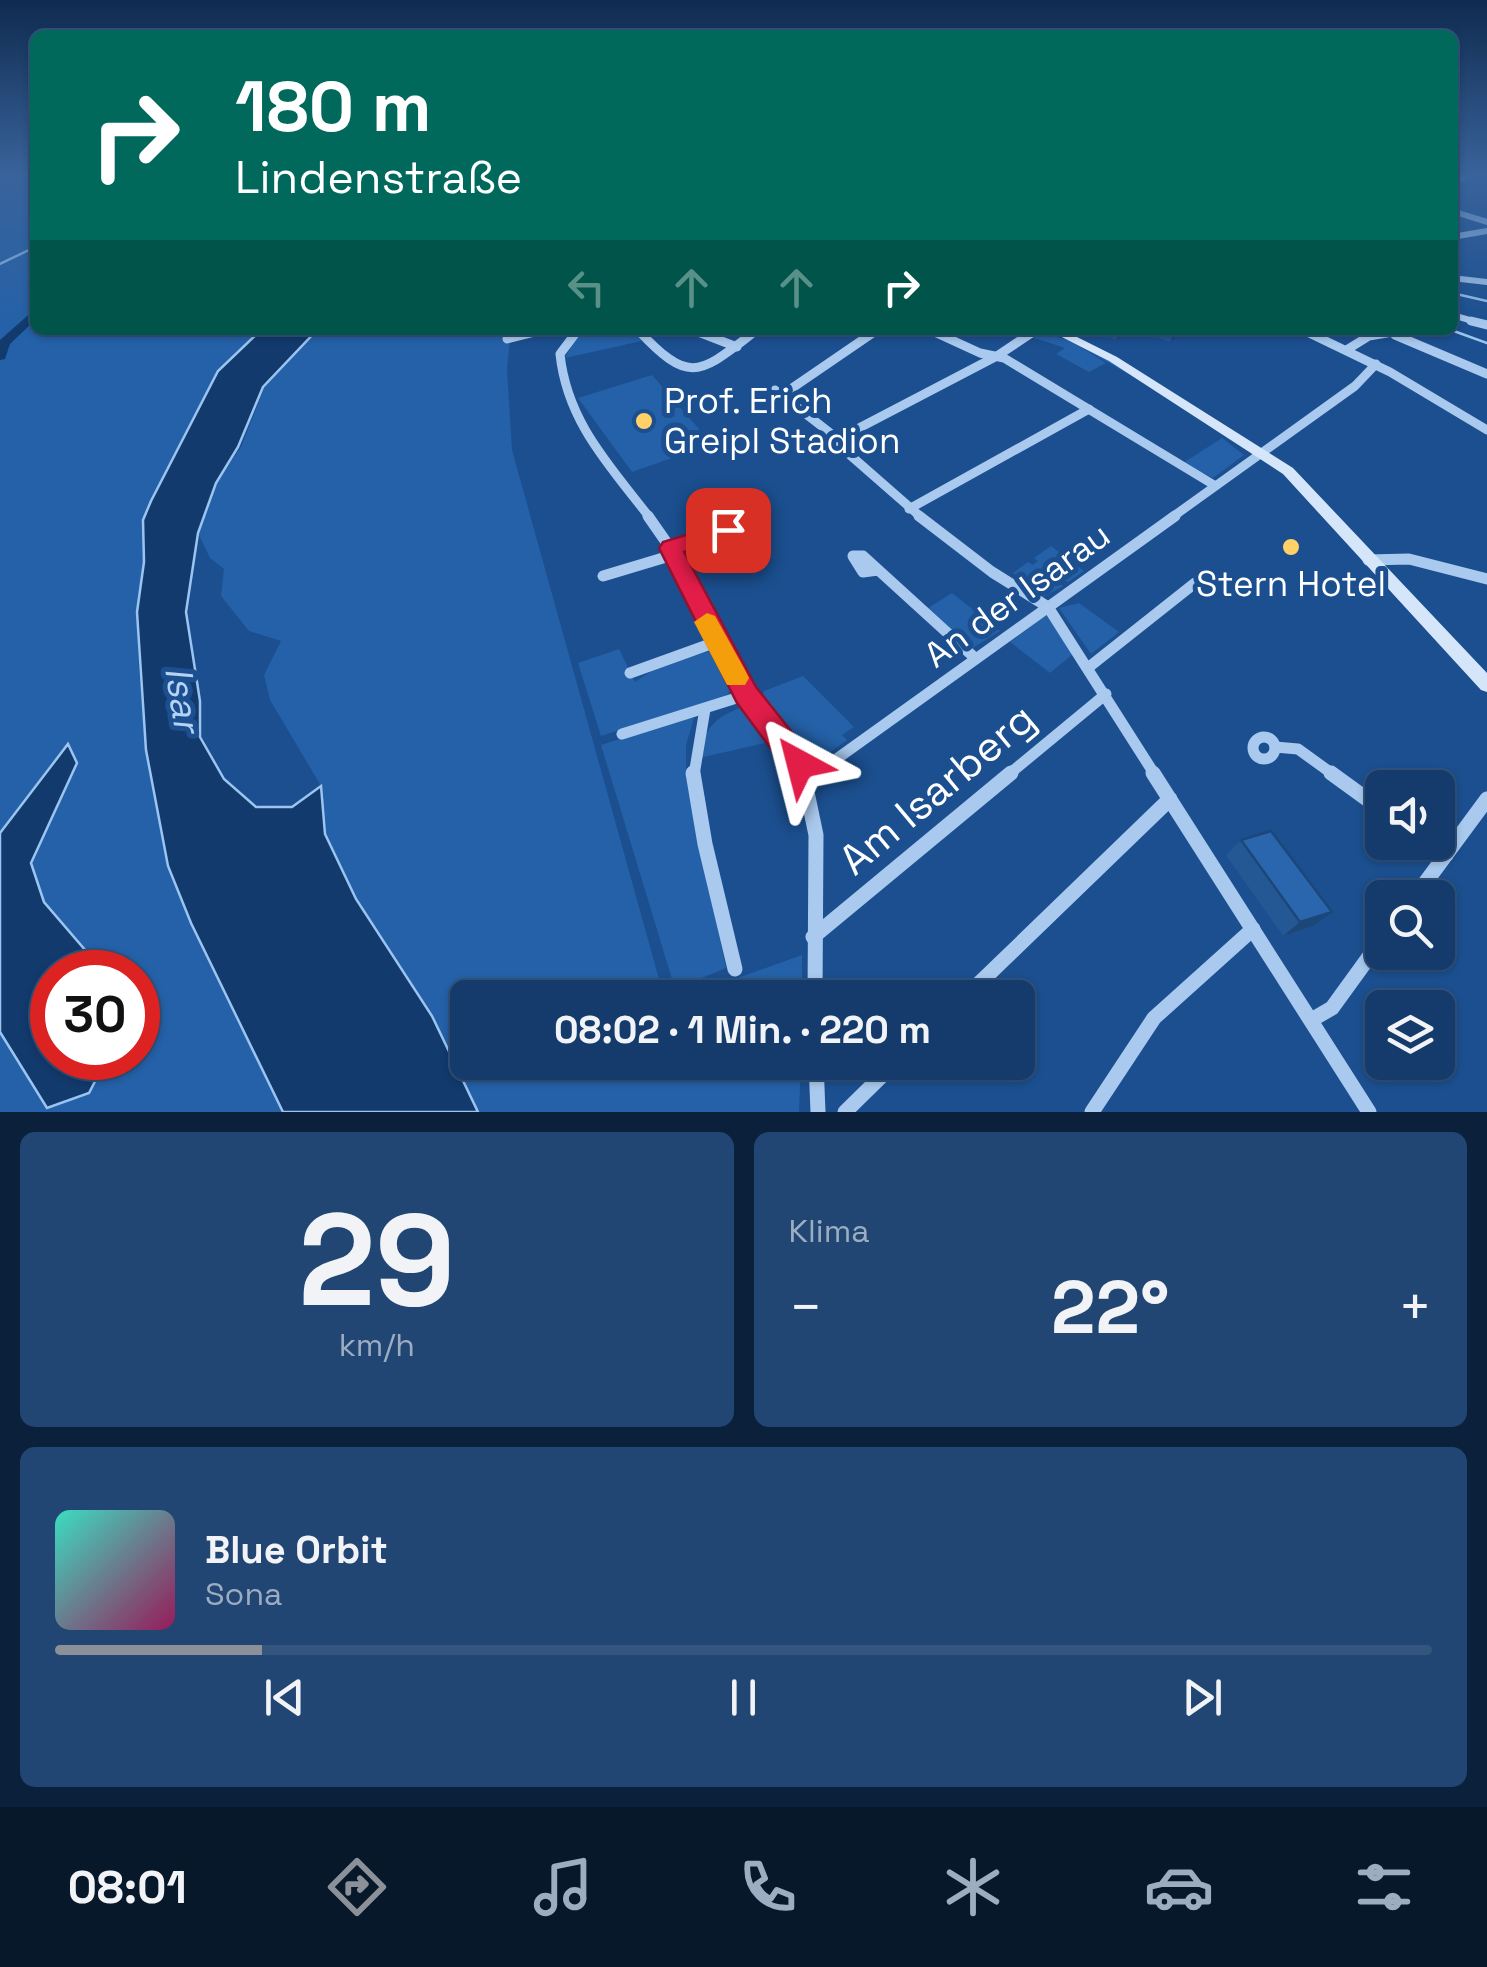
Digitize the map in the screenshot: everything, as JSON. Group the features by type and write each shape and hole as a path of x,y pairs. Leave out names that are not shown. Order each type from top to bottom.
{"main road":[{"path":"1065,335 1113,358 1261,450 1310,493 1487,685"}],"street":[{"path":"1458,236 1487,231"},
{"path":"1458,279 1487,282"},
{"path":"1458,316 1487,325"},
{"path":"507,339 523,335"},
{"path":"574,335 560,354 567,397 582,427 672,552 746,695 800,764 809,786 817,896 815,980"},
{"path":"643,335 678,368 706,366 751,335"},
{"path":"705,335 737,348"},
{"path":"870,335 779,392 838,439 842,448 964,556 1048,607 1369,1112"},
{"path":"943,335 996,356 1214,485"},
{"path":"838,439 1028,335"},
{"path":"1315,335 1376,364 1487,430"},
{"path":"1348,349 1377,335"},
{"path":"1406,335 1487,374"},
{"name":"An der Isarau","path":"809,786 824,768 1355,386 1376,364"},
{"path":"909,509 1089,409"},
{"path":"604,576 728,530 735,522 725,505"},
{"path":"1368,560 1409,558 1487,579"},
{"path":"878,570 975,658"},
{"path":"1088,667 1195,584"},
{"path":"630,673 716,642"},
{"name":"Am Isarberg","path":"814,937 1106,694"},
{"path":"622,734 746,695"},
{"path":"705,709 706,719 692,749 695,798 736,969"},
{"path":"1275,746 1298,749 1365,798"},
{"path":"800,764 824,768"},
{"path":"983,980 1170,799"},
{"path":"1455,843 1487,799"},
{"path":"1092,1112 1154,1018 1253,929"},
{"path":"1313,1019 1332,1008 1365,962"},
{"path":"817,1080 818,1112"},
{"path":"845,1112 878,1080"}],"shaded area":[{"path":"0,225 30,225 30,335 256,335 218,371 143,520 144,562 137,612 139,670 146,750 168,866 191,923 283,1112 0,1112 0,1032 47,1108 89,1093 96,1080 160,1080 160,950 85,950 44,902 31,863 77,763 69,745 0,833"},
{"path":"313,335 510,335 507,369 512,450 659,980 450,980 450,1054 432,1016 356,899 325,834 321,786 270,700 264,675 281,641 249,631 221,596 224,569 210,558 198,533 216,483 241,447 265,386"},
{"path":"637,335 642,341 565,358 577,336"},
{"path":"1049,335 1067,340 1060,335 1098,352 1156,390 1074,343 1106,363 1089,372 1056,354 1065,348 1031,337"},
{"name":"Prof. Erich Greipl Stadion","path":"652,375 712,444 632,472 578,398"},
{"path":"1222,438 1244,455 1213,478 1183,463"},
{"path":"1051,546 1084,571 1068,582 1060,577 1056,581 1063,586 1040,599 1015,584 1021,579 1013,573 1028,562 1033,565 1038,561 1034,558"},
{"path":"952,593 1000,631 971,649 925,610"},
{"path":"1079,603 1119,632 1091,654 1059,608"},
{"path":"1046,615 1073,654 1050,673 1010,642"},
{"path":"619,649 635,682 659,666 714,650 733,687 725,697 601,736 578,663"},
{"path":"803,676 854,727 842,735 847,740 825,756 805,752 762,697 764,691"},
{"path":"743,707 750,709 774,741 699,758 712,725"},
{"path":"694,718 686,745 686,778 726,968 697,980 672,980 601,745"},
{"path":"802,955 802,980 732,980"},
{"path":"463,1080 800,1080 799,1112 478,1112"}],"water":[{"name":"Isar","path":"256,335 312,335 263,387 238,447 216,483 198,533 186,612 200,701 200,737 224,779 256,807 292,807 321,786 325,834 356,899 432,1016 450,1054 450,1080 463,1080 478,1112 283,1112 191,923 168,866 146,750 137,612 144,562 143,520 218,371"},
{"path":"68,744 77,763 31,863 44,902 85,950 30,950 30,1080 96,1080 89,1093 47,1108 0,1032 0,833"}],"building":[{"path":"1271,831 1332,912 1300,922 1241,840"}],"waterway":[{"path":"0,264 30,249"},
{"path":"1458,294 1487,301"},
{"path":"0,356 4,343 30,318"},
{"path":"1458,333 1487,343"}],"slow traffic":[{"path":"707,622 736,678"}],"place":[{"name":"Prof. Erich Greipl Stadion","path":"644,421"},
{"name":"Stern Hotel","path":"1291,547"}],"route":[{"path":"728,530 670,548 746,695 800,764"}]}
